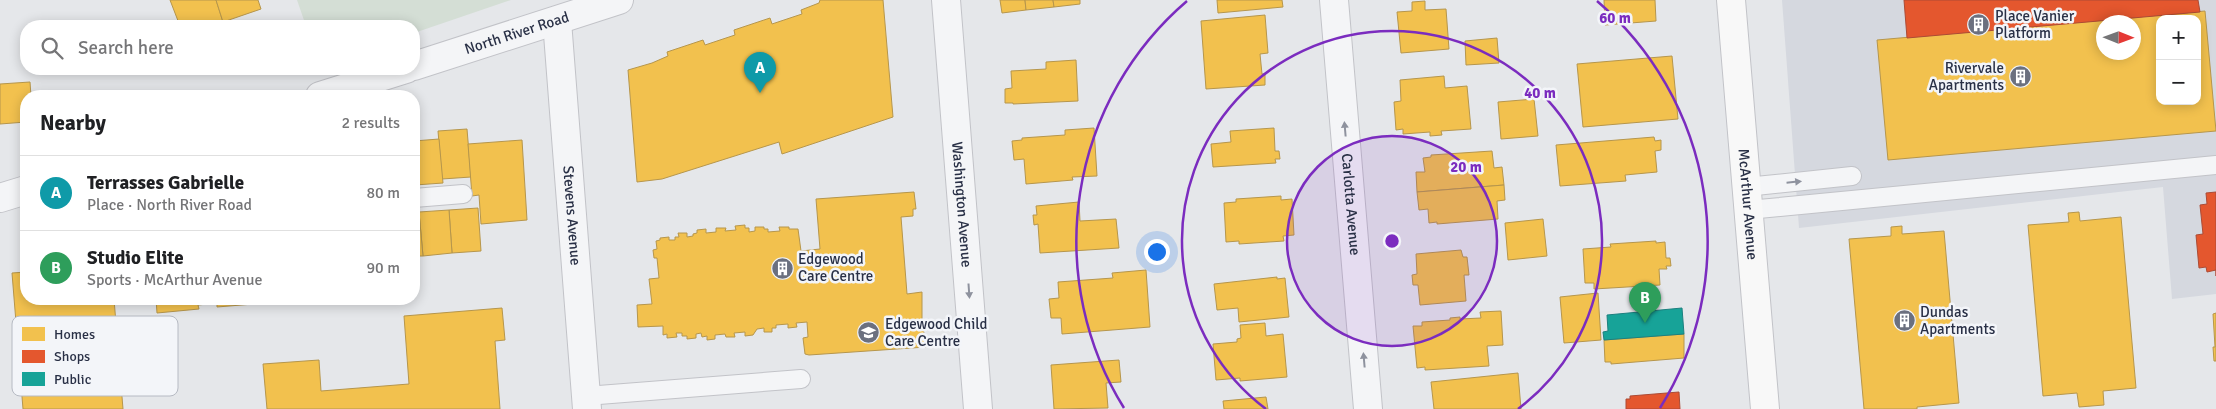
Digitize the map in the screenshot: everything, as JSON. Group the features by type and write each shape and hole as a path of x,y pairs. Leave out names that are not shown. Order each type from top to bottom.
{"main road":[{"name":"McArthur Avenue","path":"1731,0 1765,409"}],"street":[{"name":"North River Road","path":"420,64 619,0"},
{"name":"Washington Avenue","path":"946,0 978,409"},
{"name":"Carlotta Avenue","path":"1334,0 1368,409"},
{"name":"Stevens Avenue","path":"557,21 587,403"},
{"path":"357,90 376,87 396,75"},
{"path":"0,198 20,192"}],"lane":[{"path":"1747,198 2216,164"},
{"path":"1747,198 1852,176"},
{"path":"420,198 464,194"},
{"path":"587,403 801,379"}],"shaded area":[{"path":"297,0 511,0 420,31 420,20 304,20"},
{"path":"1782,0 2216,0 2216,294 2172,299 2163,187 1799,228"}],"building: Homes":[{"path":"170,0 216,0 222,20 178,20"},
{"path":"216,0 258,0 261,9 229,20 222,20"},
{"path":"820,0 883,0 893,117 782,154 779,142 662,179 637,182 628,70 652,63 668,56 667,52 703,40 705,45 735,35 734,30 770,18 772,24 802,14 801,10 819,3"},
{"path":"1000,0 1025,0 1026,10 1002,13"},
{"path":"1025,0 1053,0 1054,7 1026,10"},
{"path":"1053,0 1080,0 1080,4 1054,7"},
{"path":"1217,0 1282,0 1283,7 1218,13"},
{"path":"1604,0 1655,0 1656,21 1605,25"},
{"path":"1425,1 1425,10 1446,9 1449,49 1401,53 1397,12 1412,11 1412,2"},
{"name":"Rivervale Apartments","path":"2205,11 2216,131 1888,160 1877,40 2096,21 2096,60 2141,60 2141,17 2156,15 2156,105 2201,105 2201,15 2160,15"},
{"path":"1265,15 1268,53 1260,54 1262,74 1265,74 1265,85 1206,89 1201,21"},
{"path":"1497,38 1499,63 1466,65 1465,41"},
{"path":"1672,56 1678,119 1583,127 1577,64"},
{"path":"1076,60 1078,101 1005,103 1005,89 1012,88 1011,71 1046,69 1046,62"},
{"path":"1444,76 1445,88 1467,86 1471,129 1441,131 1442,135 1430,136 1430,132 1403,134 1403,129 1396,130 1394,102 1401,101 1400,80"},
{"path":"30,82 31,90 20,90 20,122 0,124 0,84"},
{"path":"1534,99 1538,136 1501,139 1498,102"},
{"path":"1094,128 1097,176 1072,177 1073,180 1026,184 1024,159 1014,160 1012,141 1022,140 1022,138 1065,135 1065,130"},
{"path":"1274,128 1275,151 1279,151 1280,159 1275,159 1276,163 1213,167 1211,144 1231,142 1230,131"},
{"path":"467,129 471,177 442,179 438,131"},
{"path":"1654,137 1655,141 1661,140 1661,150 1655,151 1657,172 1625,175 1626,181 1560,186 1556,145"},
{"path":"439,139 443,183 420,185 420,141"},
{"path":"522,140 527,220 481,224 479,195 472,196 468,144"},
{"path":"1492,151 1494,168 1502,167 1504,185 1417,192 1416,172 1425,172 1423,158 1431,157 1431,155"},
{"path":"1504,185 1505,200 1497,201 1498,219 1437,224 1437,222 1429,223 1428,209 1419,210 1417,192"},
{"name":"Edgewood Care Centre","path":"914,192 916,209 913,209 913,216 901,217 907,294 922,292 922,320 926,347 809,355 805,354 803,338 808,337 807,322 796,323 797,327 788,328 788,324 776,325 776,328 772,328 772,332 764,332 764,328 757,329 753,335 745,336 745,332 734,333 735,337 726,337 725,334 715,335 715,339 707,340 707,336 702,337 701,333 696,334 696,338 687,339 687,336 682,336 682,333 676,333 677,337 667,338 667,334 663,335 663,326 638,327 637,305 652,304 649,279 659,278 657,258 654,258 653,250 657,249 656,241 660,240 660,238 669,237 669,240 675,240 675,237 679,237 678,233 687,233 687,237 693,236 693,234 697,233 697,230 706,229 706,233 716,232 716,228 726,228 725,231 736,230 735,226 745,225 745,228 749,228 749,232 755,231 755,227 764,227 764,229 768,229 768,232 780,231 779,227 789,227 789,229 798,229 801,251 820,249 816,199"},
{"path":"1281,196 1281,200 1292,199 1294,235 1283,236 1284,241 1239,244 1239,241 1226,242 1224,203 1236,202 1236,199"},
{"path":"1079,202 1080,221 1116,219 1119,248 1040,253 1038,224 1034,225 1033,215 1037,215 1036,206"},
{"path":"478,208 481,251 452,253 449,210"},
{"path":"449,210 452,253 423,256 420,212"},
{"name":"Dundas Apartments","path":"2079,212 2080,221 2121,217 2136,388 2103,391 2104,405 2079,407 2077,393 2043,396 2028,225 2069,222 2068,213"},
{"path":"1543,219 1547,256 1508,260 1505,223"},
{"path":"420,223 423,256 420,256"},
{"name":"Dundas Apartments","path":"1902,226 1902,234 1944,231 1959,403 1917,407 1917,409 1864,409 1849,239 1891,236 1891,227"},
{"path":"1656,241 1656,243 1665,242 1666,258 1670,258 1671,266 1666,266 1667,269 1659,269 1660,285 1594,289 1594,283 1585,283 1583,249 1611,247 1610,244"},
{"path":"1461,250 1463,257 1467,257 1469,275 1464,275 1466,301 1420,305 1418,285 1413,285 1412,275 1417,274 1416,254"},
{"path":"1146,270 1150,327 1062,334 1061,318 1051,318 1049,299 1059,298 1058,282 1113,278 1112,273"},
{"path":"20,272 20,305 114,305 115,316 15,316 12,273"},
{"path":"1277,277 1277,279 1285,278 1289,317 1239,322 1238,308 1217,310 1214,284"},
{"path":"1598,293 1601,340 1564,343 1560,297"},
{"path":"156,305 198,305 199,309 157,313"},
{"path":"217,305 241,305 217,307"},
{"path":"502,308 505,340 495,341 500,409 267,409 263,364 319,360 321,391 409,384 404,316"},
{"path":"1501,311 1503,345 1487,346 1489,366 1425,370 1425,367 1417,368 1413,326 1422,326 1422,322 1450,320 1450,318 1481,318 1480,312"},
{"path":"2216,313 2216,361 2214,361 2213,314"},
{"path":"1265,323 1266,336 1283,334 1287,377 1240,381 1240,378 1216,380 1213,344 1237,342 1237,339 1241,338 1240,325"},
{"path":"1684,334 1684,358 1611,364 1611,362 1605,362 1604,340"},
{"path":"1119,360 1121,382 1106,383 1108,408 1054,409 1051,365"},
{"path":"1518,373 1521,409 1434,409 1431,382"},
{"path":"22,396 122,396 123,409 23,409"},
{"path":"1266,397 1268,409 1224,409 1223,401"}],"building: Shops":[{"name":"Place Vanier Platform","path":"1904,0 2198,0 2200,12 2141,17 2141,15 2096,15 2096,21 1907,38"},
{"path":"2216,192 2216,270 2207,272 2206,267 2199,268 2196,235 2203,234 2200,205 2207,204 2206,193"},
{"path":"1679,392 1680,409 1626,409 1626,399 1630,399 1630,396"}],"building: Public":[{"path":"1682,308 1684,334 1604,340 1603,332 1608,331 1607,315"}],"place":[{"name":"Place Vanier Platform","path":"1979,25"},
{"name":"Rivervale Apartments","path":"2020,77"},
{"name":"Terrasses Gabrielle","path":"760,93"},
{"name":"Edgewood Care Centre","path":"782,268"},
{"name":"Dundas Apartments","path":"1904,321"},
{"name":"Studio Elite","path":"1645,323"},
{"name":"Edgewood Child Care Centre","path":"869,333"}]}
